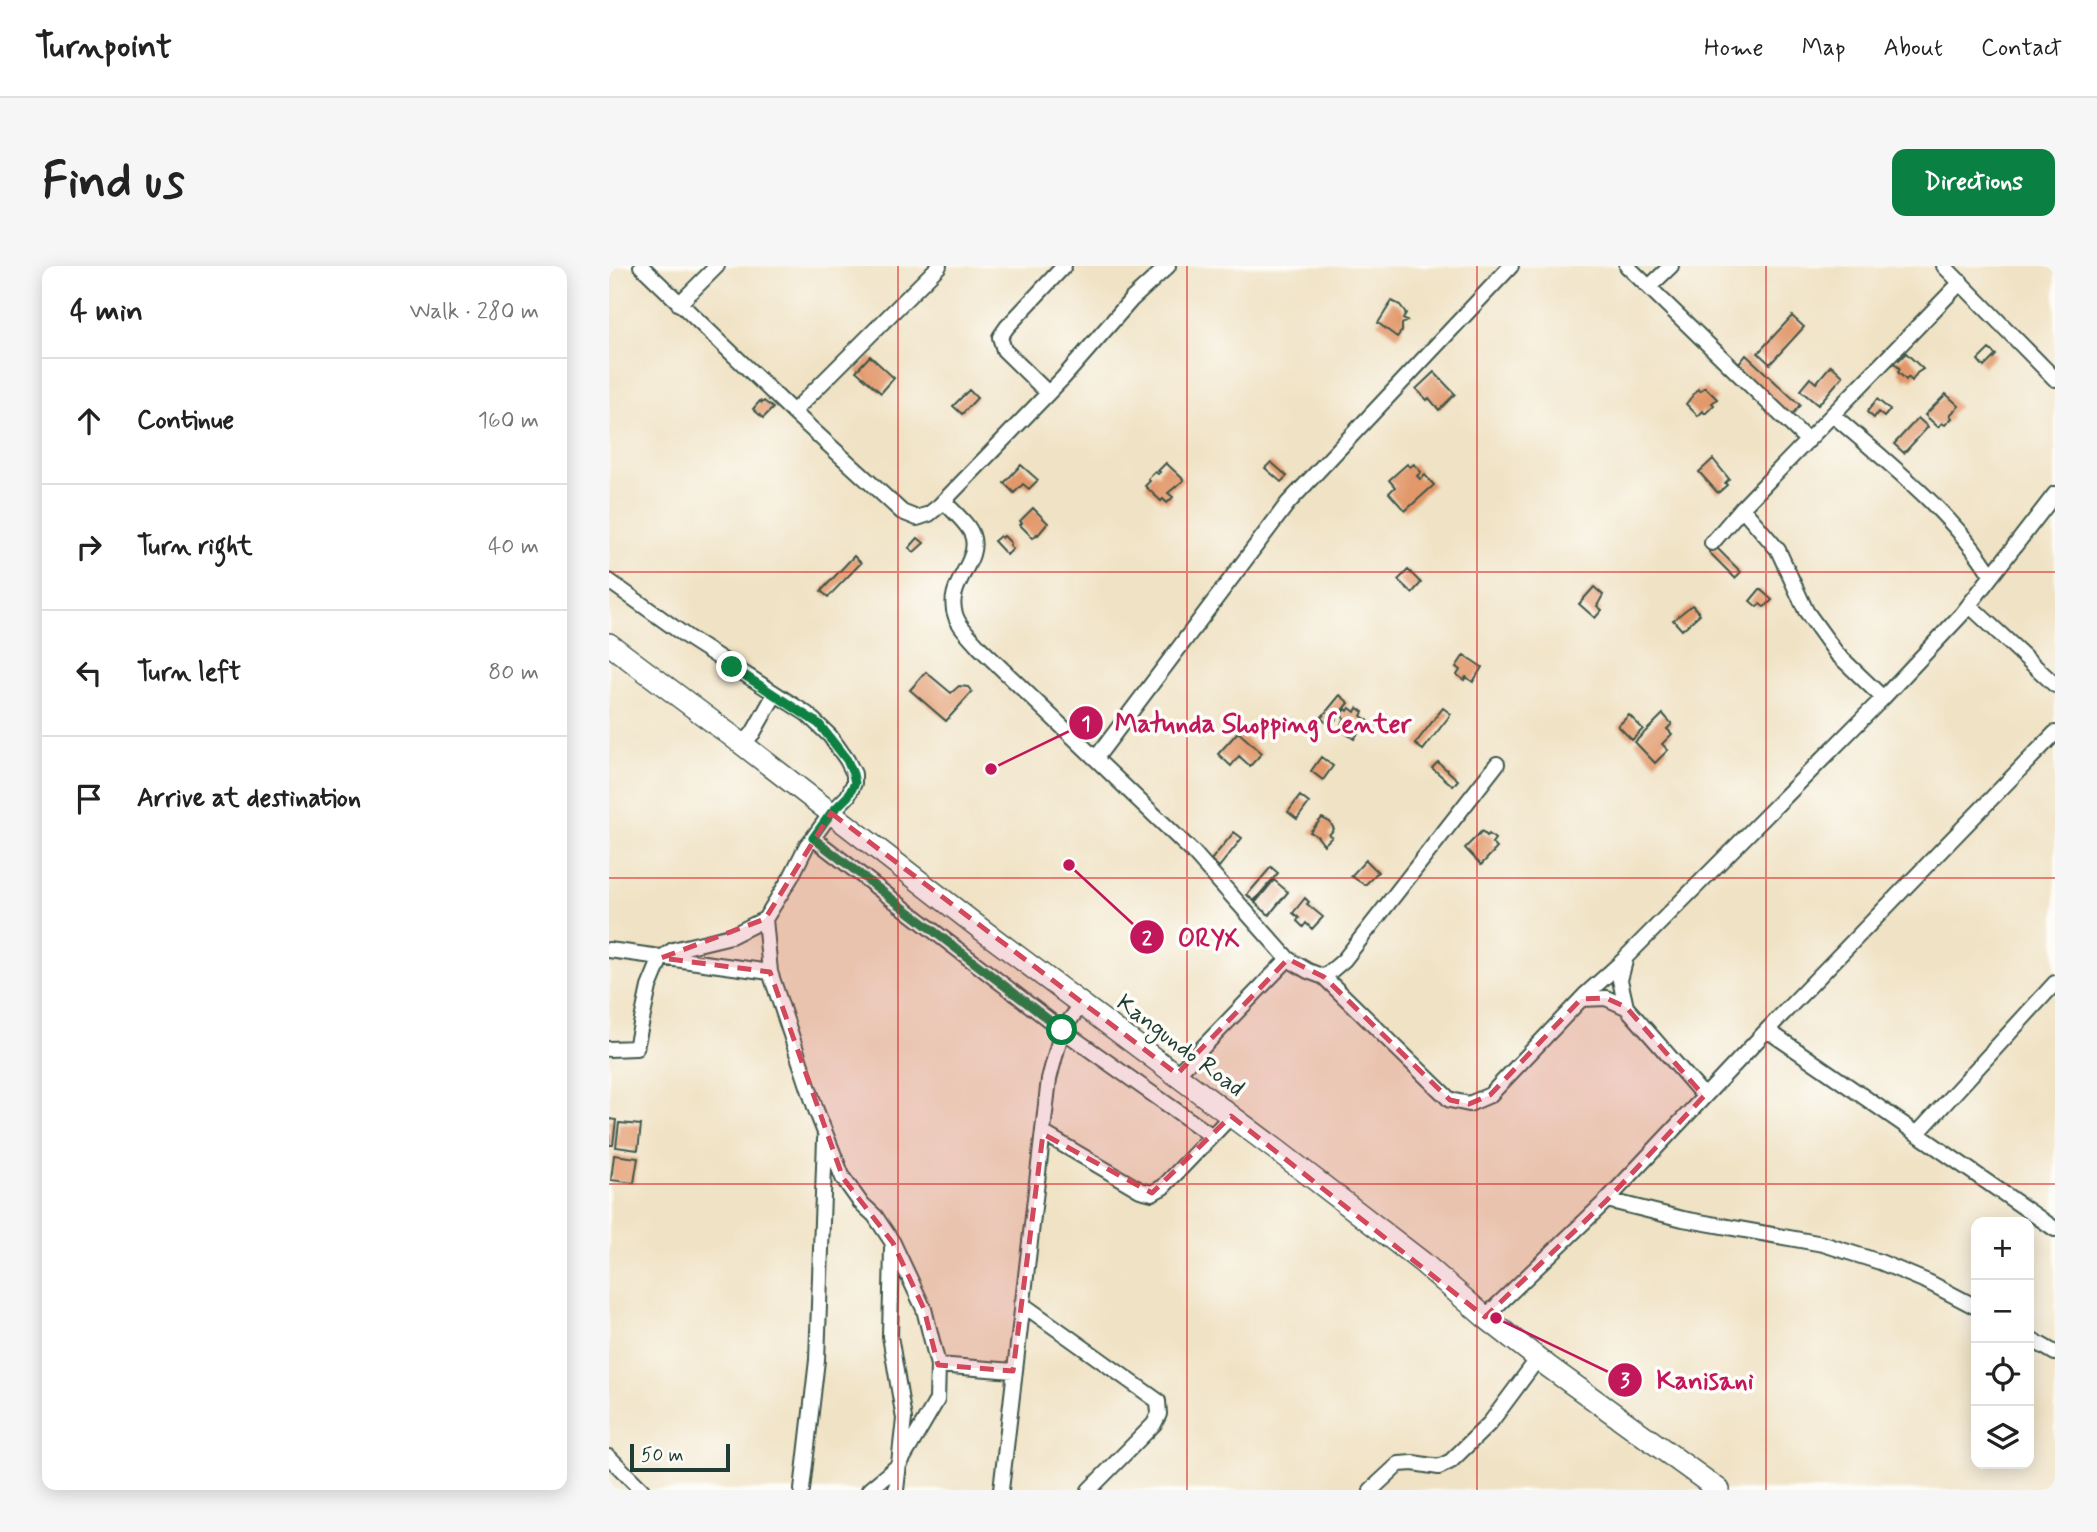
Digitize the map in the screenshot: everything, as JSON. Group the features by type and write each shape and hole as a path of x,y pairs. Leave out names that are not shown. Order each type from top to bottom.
{"highway":[{"name":"Kangundo Road","path":"609,645 743,744 976,925 1177,1074 1422,1262 1485,1317 1549,1367 1716,1489"}],"street":[{"path":"641,266 902,512 917,518 929,514 944,501 1048,393 1132,299 1168,266"},
{"path":"679,304 717,266"},
{"path":"793,412 939,266"},
{"path":"1048,393 1004,350 1000,337 1064,266"},
{"path":"1096,758 1288,503 1511,266"},
{"path":"1627,266 1808,440"},
{"path":"1649,287 1671,266"},
{"path":"1944,266 2055,379"},
{"path":"1712,543 1742,508 1961,282"},
{"path":"1833,415 1911,484 1977,551 1991,575"},
{"path":"944,501 972,534 973,548 952,601 956,619 979,647 1193,852 1288,959 1308,971 1324,976 1450,1100 1469,1104 1490,1095 1581,999 1883,698 1969,605 2055,494"},
{"path":"1742,508 1777,550 1806,611 1837,654 1883,698"},
{"path":"609,581 690,639 819,724 847,760 855,783 848,796 831,813 807,845 765,919 731,936 673,950 661,958 649,987 635,1048 609,1049"},
{"path":"1969,605 2055,685"},
{"path":"743,744 753,733 775,694"},
{"path":"1485,1317 1607,1200 1766,1030 2055,733"},
{"path":"1324,976 1347,956 1497,764"},
{"path":"813,838 1062,1030 1212,1136"},
{"path":"765,919 770,972 843,1178 860,1202 875,1216 893,1243 924,1309 938,1365 937,1400 899,1465 869,1490"},
{"path":"609,950 770,972"},
{"path":"1626,957 1620,980 1626,1007"},
{"path":"1177,1074 1288,959"},
{"path":"1917,1134 2055,983"},
{"path":"1581,999 1606,998 1626,1007 1704,1096"},
{"path":"1002,1490 1013,1371 1049,1079 1062,1030 1083,1003"},
{"path":"1766,1030 2055,1230"},
{"path":"1043,1133 1140,1190 1153,1193 1163,1187 1231,1116"},
{"path":"802,1490 817,1360 825,1131"},
{"path":"1607,1200 1683,1219 1823,1244 1880,1262 1928,1282 1971,1304"},
{"path":"893,1243 890,1336 904,1419 897,1490"},
{"path":"1023,1304 1158,1401 1159,1414 1154,1423 1089,1490"},
{"path":"2034,1341 2055,1353"},
{"path":"1371,1490 1399,1464 1413,1462 1439,1466 1451,1461 1490,1423 1539,1357"},
{"path":"938,1365 1013,1371"},
{"path":"609,1457 642,1490"}],"highlighted area":[{"path":"831,813 1177,1074 1288,959 1324,977 1450,1100 1469,1104 1490,1095 1581,999 1606,998 1626,1007 1704,1096 1607,1200 1485,1317 1231,1116 1152,1193 1043,1134 1013,1371 938,1365 924,1309 893,1243 843,1178 770,972 661,958 765,919"}],"building":[{"path":"1392,301 1400,305 1406,313 1403,319 1407,321 1402,324 1402,331 1397,337 1378,323"},
{"path":"1792,316 1804,327 1770,364 1758,353"},
{"path":"1989,349 1996,355 1984,367 1978,360"},
{"path":"1906,353 1923,369 1912,381 1908,377 1906,380 1898,372 1900,369 1893,362"},
{"path":"1746,355 1800,405 1789,418 1736,368"},
{"path":"870,356 894,378 881,393 856,371"},
{"path":"1831,365 1843,376 1818,405 1800,390 1810,378 1816,383"},
{"path":"1434,372 1455,394 1439,410 1429,398 1427,400 1416,389"},
{"path":"1705,387 1717,399 1705,414 1703,411 1698,416 1686,404 1698,389 1700,391"},
{"path":"969,390 977,398 962,414 953,406"},
{"path":"1946,394 1959,406 1945,425 1942,423 1938,427 1925,415"},
{"path":"1877,399 1890,410 1884,417 1878,412 1874,418 1867,412"},
{"path":"760,401 773,408 763,418 753,409"},
{"path":"1918,418 1928,427 1904,453 1894,444"},
{"path":"1713,459 1729,479 1725,483 1727,485 1718,493 1699,472"},
{"path":"1271,462 1287,476 1281,482 1265,468"},
{"path":"1166,463 1184,480 1168,493 1173,497 1167,503 1145,486 1150,481 1148,479 1155,472 1158,474"},
{"path":"1407,464 1410,467 1414,464 1421,472 1417,476 1420,479 1425,475 1434,485 1405,511 1389,493 1395,487 1389,480"},
{"path":"1021,465 1038,480 1029,489 1023,484 1014,493 1004,483"},
{"path":"1033,508 1048,523 1033,538 1020,525 1020,521"},
{"path":"1004,536 1011,543 1013,549 1007,555 994,541"},
{"path":"918,538 924,543 914,552 909,548"},
{"path":"1715,546 1741,572 1735,578 1709,552"},
{"path":"854,556 861,563 828,597 821,591"},
{"path":"1408,570 1421,583 1412,593 1398,580"},
{"path":"1594,587 1603,595 1597,606 1602,610 1595,618 1579,604"},
{"path":"1760,589 1772,600 1764,607 1760,604 1757,607 1750,601"},
{"path":"1692,605 1700,614 1682,630 1673,620"},
{"path":"1464,655 1482,667 1473,682 1457,675 1460,670 1456,667"},
{"path":"926,672 951,693 959,686 968,687 972,692 946,721 910,690"},
{"path":"1340,695 1349,703 1330,726 1321,718"},
{"path":"1350,708 1355,712 1357,708 1363,712 1361,716 1375,725 1368,734 1361,729 1354,739 1344,732 1346,729 1341,725 1345,719 1341,715"},
{"path":"1443,708 1451,714 1423,750 1415,744"},
{"path":"1663,714 1672,724 1667,729 1672,734 1662,744 1668,750 1655,763 1635,742"},
{"path":"1629,715 1643,729 1632,740 1618,726"},
{"path":"1238,732 1262,753 1250,766 1239,756 1231,766 1218,754"},
{"path":"1321,757 1333,766 1323,780 1311,771"},
{"path":"1438,762 1458,780 1453,786 1432,768"},
{"path":"1300,796 1309,803 1297,819 1288,812"},
{"path":"1322,818 1330,822 1334,829 1329,835 1332,837 1324,845 1310,832"},
{"path":"1482,831 1495,839 1492,843 1497,848 1481,865 1465,848"},
{"path":"1234,832 1242,838 1219,867 1211,860"},
{"path":"1366,860 1378,872 1365,885 1351,876"},
{"path":"1271,867 1278,873 1254,901 1247,895"},
{"path":"1274,880 1288,892 1269,915 1255,903"},
{"path":"1305,898 1309,902 1307,904 1323,917 1312,929 1306,923 1303,927 1293,913"},
{"path":"609,1119 616,1120 613,1145 609,1145"},
{"path":"619,1123 641,1125 638,1150 616,1147"},
{"path":"614,1155 638,1158 634,1183 611,1180"}],"place":[{"name":"Matunda Shopping Center","path":"991,769"},
{"name":"ORYX","path":"1069,865"},
{"name":"Kanisani","path":"1496,1318"}],"route":[{"path":"732,667 807,714 830,736 847,760 855,783 848,796 831,813 813,838 1062,1030"}]}
